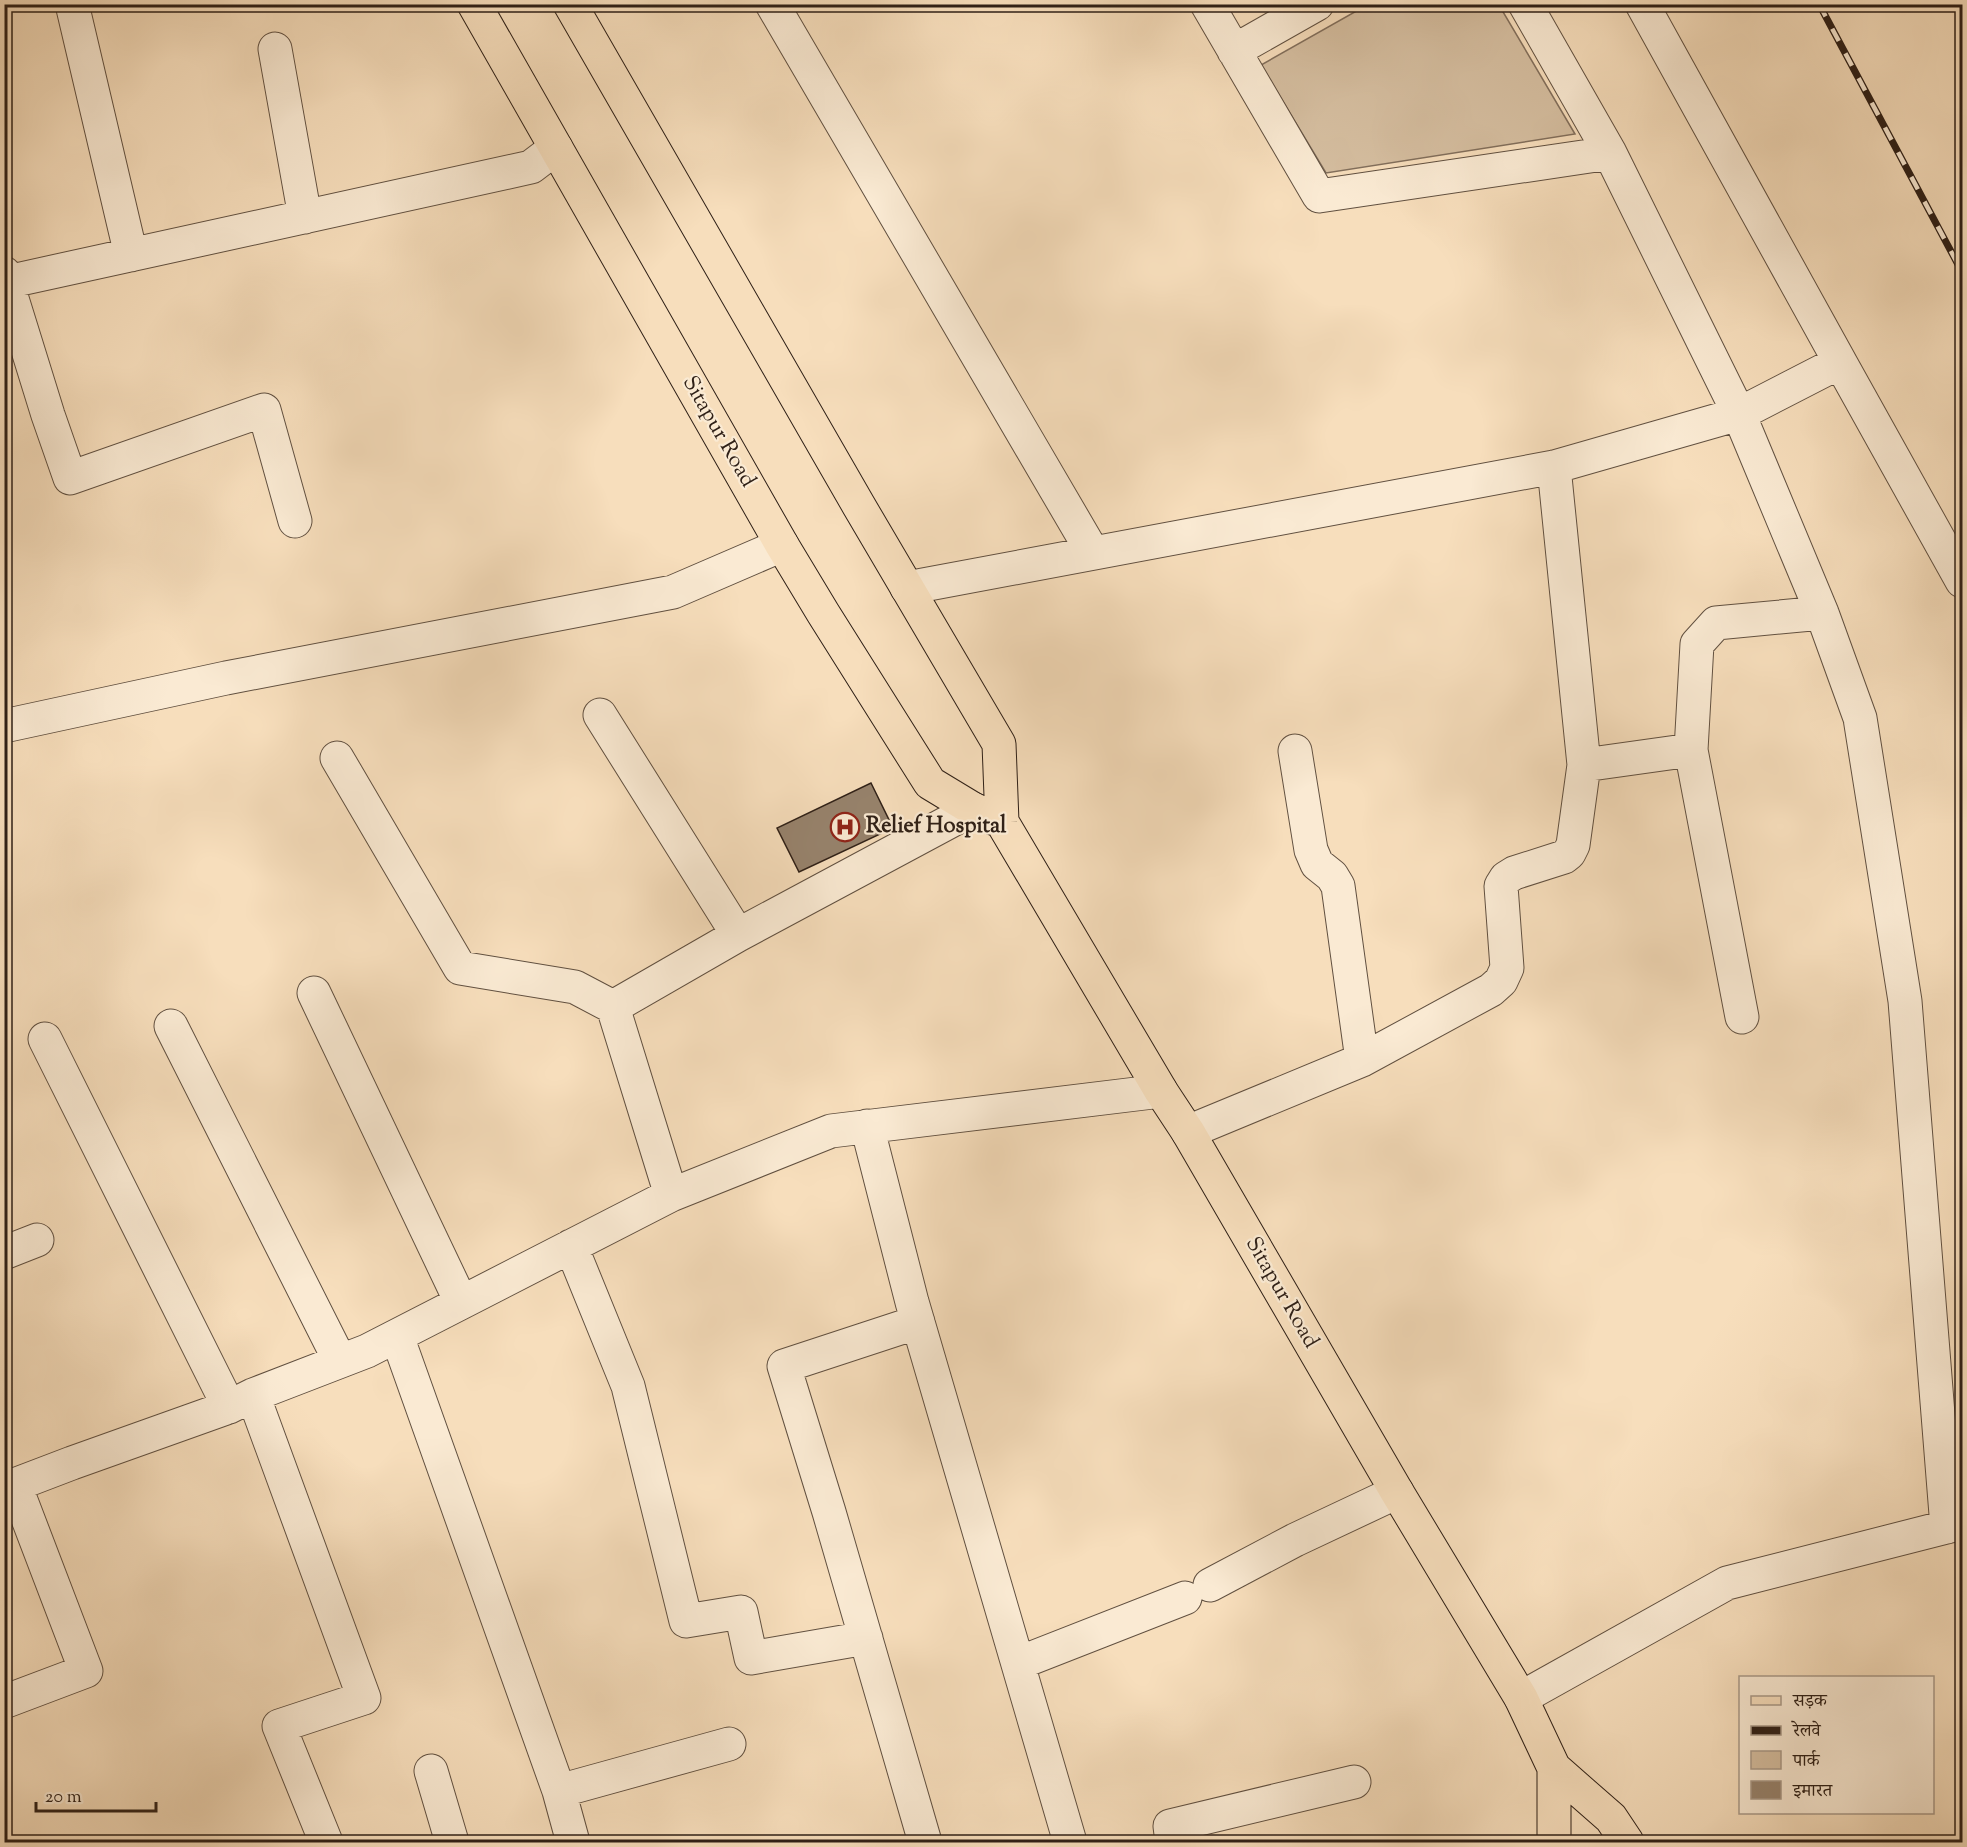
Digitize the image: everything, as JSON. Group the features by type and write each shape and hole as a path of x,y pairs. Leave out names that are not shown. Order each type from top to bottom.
{"main road":[{"name":"Sitapur Road","path":"474,4 823,613 930,783 987,815 1188,1132 1397,1492 1521,1698 1554,1768 1611,1818 1627,1842"},
{"name":"Sitapur Road","path":"570,4 999,744 987,815"},
{"name":"Sitapur Road","path":"1554,1768 1554,1842"}],"street":[{"path":"72,4 131,255"},
{"path":"772,4 1092,553"},
{"path":"1207,4 1319,196 1610,153"},
{"path":"1234,51 1317,4"},
{"path":"1521,1698 1727,1583 1955,1525 1905,1001 1860,718 1822,613 1739,414 1610,153 1525,4"},
{"path":"1642,4 1962,581"},
{"path":"275,49 305,217"},
{"path":"295,521 264,410 70,478 48,415 6,277 131,255 531,167 556,147"},
{"path":"907,588 1554,467 1739,414 1840,362"},
{"path":"1188,1132 1362,1060 1491,990 1501,981 1507,968 1501,886 1506,878 1514,873 1564,857 1569,853 1573,845 1584,765 1554,467"},
{"path":"4,726 225,678 673,592 782,545"},
{"path":"1742,1017 1690,750 1696,644 1716,623 1822,613"},
{"path":"600,715 738,935"},
{"path":"1584,765 1690,750"},
{"path":"1294,751 1311,850 1317,864 1332,876 1338,886 1362,1060"},
{"path":"337,758 460,968 575,987 613,1007 671,1195"},
{"path":"613,1007 738,935 987,815"},
{"path":"314,993 461,1302"},
{"path":"171,1026 340,1361"},
{"path":"45,1039 241,1401 363,1698 279,1726 326,1842"},
{"path":"4,1702 86,1671 10,1487 241,1401 367,1351 671,1195 831,1131 1161,1091"},
{"path":"867,1126 918,1322 1070,1842"},
{"path":"4,1252 37,1240"},
{"path":"571,1246 628,1386 686,1621 741,1612 751,1658 866,1638"},
{"path":"918,1322 784,1366 926,1842"},
{"path":"397,1336 559,1791 573,1842"},
{"path":"1018,1664 1197,1592 1295,1540 1397,1492"},
{"path":"559,1791 729,1744"},
{"path":"431,1771 452,1842"},
{"path":"1172,1842 1170,1826 1354,1782"}],"green space":[{"path":"1367,5 1499,5 1575,134 1326,173 1261,65"}],"building":[{"path":"871,783 893,828 799,872 777,828"}],"railway":[{"path":"1819,4 1962,272"}],"place":[{"name":"Relief Hospital","path":"845,827"}]}
